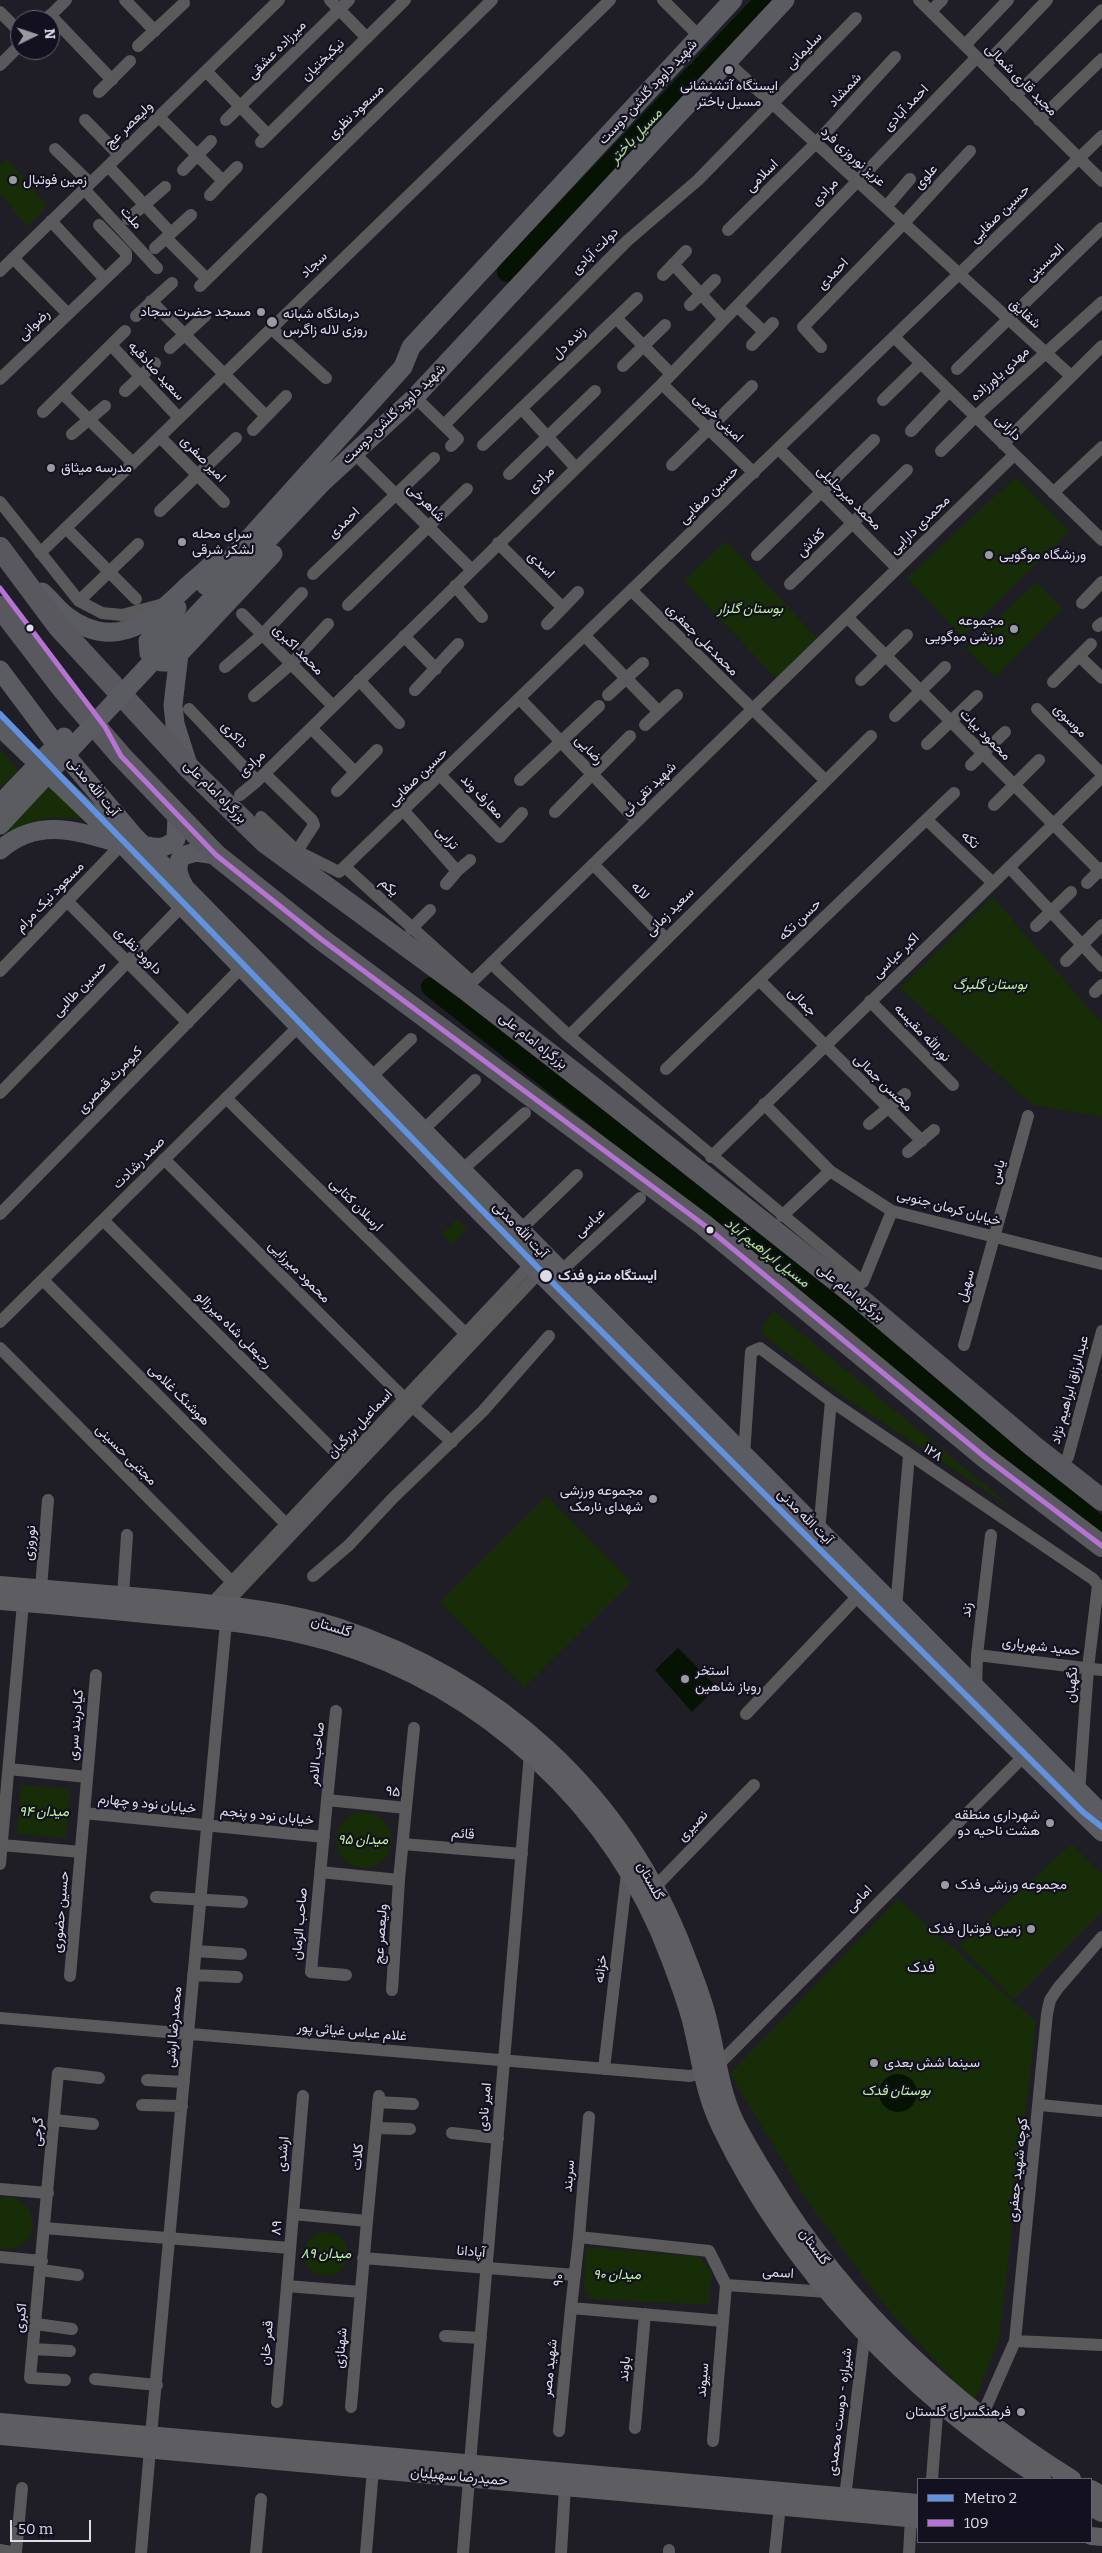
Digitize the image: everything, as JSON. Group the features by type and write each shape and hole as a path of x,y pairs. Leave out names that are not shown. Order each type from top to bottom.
{"highway":[{"name":"بزرگراه امام علی","path":"7,557 58,626 189,768 266,843 468,991 592,1086 861,1300 1033,1446 1102,1500"},
{"path":"0,607 64,689 121,756 216,856 321,939 704,1225 986,1458 1102,1546"}],"main road":[{"name":"شهید داوود گلشن دوست","path":"0,804 166,648 403,367 411,348 734,0"},
{"name":"شهید داوود گلشن دوست","path":"0,825 323,482 415,397 726,61 785,0"},
{"path":"166,648 169,662 161,662 149,653 148,642 214,562 356,403 397,358 411,348"},
{"path":"166,648 360,459 415,397"},
{"path":"7,557 65,614 89,628 104,632 117,632 141,625 214,562"},
{"path":"166,648 175,724 189,768"},
{"name":"آیت الله مدنی","path":"0,670 51,738 143,845 423,1130 456,1176 520,1230 545,1264"},
{"name":"آیت الله مدنی","path":"0,727 122,844 299,1026 744,1456 896,1608 976,1689 1028,1752 1102,1832"},
{"path":"143,845 159,848 168,846 176,839 177,816"},
{"path":"0,850 22,836 57,828 76,830 122,844"},
{"path":"184,887 178,874 178,862 182,856 196,852 216,856"},
{"path":"545,1264 859,1594 1028,1752"},
{"name":"گلستان","path":"0,1585 123,1596 221,1610 266,1626 332,1642 389,1664 444,1690 488,1720 530,1753 572,1796 610,1844 642,1898 669,1955 693,2027 701,2073 720,2127 772,2216 827,2292 899,2368 960,2420 1041,2478"},
{"name":"گلستان","path":"0,1601 221,1610 269,1610 336,1627 395,1649 452,1676 498,1706 541,1741 584,1786 623,1835 655,1888 684,1949 708,2018 719,2064 722,2088 734,2120 786,2207 820,2255 840,2281 910,2356 982,2416 1033,2455 1070,2478"},
{"name":"آیت الله مدنی","path":"1028,1752 1102,1814"},
{"path":"701,2073 719,2064"},
{"name":"حمیدرضا سهیلیان","path":"0,2422 150,2442 915,2511"},
{"name":"حمیدرضا سهیلیان","path":"0,2436 150,2442"}],"street":[{"path":"56,10 66,0"},
{"path":"125,0 155,31"},
{"path":"330,0 367,38"},
{"name":"میرزاده عشقی","path":"226,120 349,0"},
{"name":"نیکبختیان","path":"240,107 264,139 405,0"},
{"name":"مسعود نظری","path":"169,236 204,283 492,0"},
{"name":"سجاد","path":"40,553 610,0"},
{"path":"663,0 699,36"},
{"name":"مجید قاری شمالی","path":"919,0 1102,182"},
{"path":"931,11 942,0"},
{"path":"965,45 1008,0"},
{"name":"احمد آبادی","path":"857,180 1047,0"},
{"path":"138,46 184,3"},
{"name":"ولیعصر عج","path":"5,262 51,221 159,117 271,3"},
{"path":"1015,96 1102,10"},
{"path":"0,12 10,22"},
{"name":"سلیمانی","path":"773,104 856,18"},
{"path":"60,30 112,80"},
{"path":"0,65 10,55"},
{"name":"شمشاد","path":"816,143 895,56"},
{"path":"1039,120 1102,59"},
{"path":"99,92 130,61"},
{"name":"عزیز نوروزی فرد","path":"726,61 959,274"},
{"path":"206,71 240,107"},
{"name":"دولت آبادی","path":"444,426 627,241 698,180 773,104"},
{"path":"159,117 223,181"},
{"path":"85,120 119,155"},
{"name":"حسین صفایی","path":"340,870 441,776 1102,136"},
{"path":"183,170 211,141"},
{"name":"اسلامی","path":"728,230 816,143"},
{"name":"ملت","path":"55,149 157,268"},
{"name":"علوی","path":"904,223 970,150"},
{"path":"108,166 145,205 169,236"},
{"path":"210,195 237,167"},
{"name":"مرادی","path":"240,795 261,778 471,569 666,379 857,180"},
{"path":"886,207 910,180"},
{"path":"128,220 165,187"},
{"path":"155,248 191,215"},
{"path":"51,221 104,278"},
{"name":"احمدی","path":"821,347 803,327 904,223"},
{"name":"رضوانی","path":"0,379 127,256 99,225"},
{"name":"الحسینی","path":"957,369 1102,228"},
{"path":"663,275 686,251"},
{"name":"رضوانی","path":"5,262 67,313"},
{"path":"673,264 724,319"},
{"name":"شقایق","path":"959,274 1071,376"},
{"path":"690,305 715,280"},
{"path":"136,316 172,283"},
{"name":"زنده دل","path":"483,445 638,298"},
{"path":"151,301 266,416"},
{"name":"مهدی یاورزاده","path":"941,451 975,417 1102,302"},
{"path":"737,306 769,328 752,345"},
{"path":"170,348 205,316"},
{"name":"امینی خویی","path":"617,319 643,346 666,379 710,430 754,473"},
{"path":"623,366 665,325"},
{"path":"272,328 326,378"},
{"path":"43,412 125,331"},
{"name":"دارانی","path":"894,337 1102,540"},
{"name":"سعید صادقیه","path":"110,345 180,418"},
{"path":"1003,444 1102,346"},
{"path":"125,391 155,363"},
{"path":"883,400 921,363"},
{"path":"672,465 710,430 752,386"},
{"path":"508,474 548,438 595,391"},
{"path":"910,431 949,391"},
{"path":"62,393 133,463"},
{"path":"253,430 286,396"},
{"path":"415,397 458,440 451,446"},
{"path":"72,434 105,406"},
{"path":"522,409 576,468"},
{"name":"امیر صفری","path":"160,437 224,502"},
{"path":"160,512 236,438"},
{"path":"757,555 820,490 874,440"},
{"path":"1053,493 1102,447"},
{"name":"محمد میرجلیلی","path":"779,449 898,568"},
{"name":"محمدی دارایی","path":"847,617 1014,455"},
{"name":"احمدی","path":"313,574 395,493 434,458"},
{"name":"شاهرخی","path":"360,459 471,569"},
{"name":"کفاش","path":"790,584 907,470"},
{"path":"348,605 467,489"},
{"path":"0,502 79,602 102,613 122,615 171,601"},
{"path":"66,528 136,599"},
{"name":"اسدی","path":"498,543 563,608"},
{"path":"79,602 138,544"},
{"path":"1082,603 1102,582"},
{"path":"455,586 482,617"},
{"name":"محمدعلی جعفری","path":"632,591 752,710"},
{"path":"547,624 578,592"},
{"path":"225,666 262,635 302,593"},
{"name":"محمد اکبری","path":"242,614 333,706"},
{"name":"محمود بیات","path":"847,617 1101,870"},
{"name":"شهید تقی ئی","path":"472,982 847,617"},
{"path":"254,696 291,664 328,624"},
{"path":"861,680 907,635"},
{"path":"404,636 436,669"},
{"path":"585,636 659,712"},
{"path":"415,690 458,644"},
{"path":"1053,682 1091,644"},
{"path":"1079,656 1102,678"},
{"path":"608,695 643,663"},
{"path":"895,716 945,667"},
{"path":"359,680 398,723"},
{"path":"645,725 677,694"},
{"path":"927,744 978,696"},
{"name":"رضایی","path":"520,699 637,821"},
{"path":"520,780 599,706"},
{"name":"ذاکری","path":"189,709 261,778 312,820 314,825 312,830 297,851"},
{"name":"موسوی","path":"1037,709 1102,776"},
{"path":"752,710 825,780"},
{"path":"311,728 355,772"},
{"path":"971,765 1005,732"},
{"path":"555,812 630,736"},
{"name":"سعید زمانی","path":"569,1036 665,938 871,736"},
{"path":"336,791 377,750"},
{"path":"994,805 1040,760"},
{"name":"معارف وند","path":"441,776 500,837 522,813"},
{"name":"اکبر عباسی","path":"711,1157 1102,776"},
{"name":"حسن تکه","path":"666,1069 954,793"},
{"name":"ترابی","path":"404,811 457,872 470,860"},
{"name":"یکم","path":"262,817 297,851 340,870 472,982"},
{"name":"تکه","path":"927,820 993,883"},
{"name":"مسعود نیک مرام","path":"0,971 122,844"},
{"name":"لاله","path":"593,864 665,938"},
{"path":"1009,867 1102,966"},
{"path":"1087,883 1101,870"},
{"path":"446,884 457,872"},
{"path":"1036,926 1071,892"},
{"name":"داوود نظری","path":"67,901 188,1023"},
{"name":"حسین طالبی","path":"0,1094 182,906"},
{"path":"411,929 430,910"},
{"path":"1066,961 1102,925"},
{"path":"491,963 569,1036 711,1157 863,1282 892,1211"},
{"name":"کیومرث قمصری","path":"0,1214 242,967"},
{"name":"جمالی","path":"759,980 824,1046"},
{"name":"نورالله مقیسه","path":"870,1001 953,1086"},
{"name":"صمد رشادت","path":"0,1322 299,1026"},
{"path":"371,1077 411,1039"},
{"name":"محسن جمالی","path":"824,1046 922,1141"},
{"path":"423,1130 475,1080"},
{"path":"869,1124 905,1094"},
{"name":"ارسلان کتابی","path":"226,1098 466,1334"},
{"name":"خیابان کرمان جنوبی","path":"764,1104 830,1171 892,1211 1102,1264"},
{"path":"456,1176 525,1112"},
{"name":"یاس","path":"996,1236 1028,1116"},
{"path":"908,1152 934,1130"},
{"name":"محمود میرزایی","path":"164,1159 409,1403 452,1442"},
{"path":"782,1216 830,1171"},
{"path":"520,1230 576,1175"},
{"name":"عباسی","path":"545,1264 640,1198"},
{"name":"رجبعلی شاه میرزالو","path":"103,1220 345,1462"},
{"name":"سهیل","path":"964,1345 996,1236"},
{"name":"اسماعیل بزرگیان","path":"221,1610 345,1462 409,1403 466,1334 545,1264"},
{"name":"اسماعیل بزرگیان","path":"221,1610 232,1582 290,1528 545,1264"},
{"name":"هوشنگ غلامی","path":"42,1280 290,1528"},
{"name":"عبدالرزاق ابراهیم نژاد","path":"1068,1457 1102,1331"},
{"path":"313,1576 349,1545 393,1498 484,1411 549,1336"},
{"name":"مجتبی حسینی","path":"0,1348 232,1582"},
{"name":"۱۲۸","path":"744,1456 752,1352 760,1348 831,1401 1096,1581"},
{"path":"819,1531 831,1401"},
{"path":"896,1608 909,1455"},
{"name":"نوروزی","path":"41,1588 48,1500"},
{"path":"123,1596 127,1535"},
{"name":"زند","path":"976,1689 977,1655 991,1535"},
{"name":"نگهبان","path":"1079,1793 1088,1668 1098,1585 1096,1581"},
{"path":"746,1714 859,1594"},
{"path":"0,1864 2,1808 9,1769 23,1603"},
{"name":"محمدرضا ارشی","path":"141,2553 201,1899 221,1610"},
{"name":"حمید شهریاری","path":"977,1655 1102,1670"},
{"name":"کیادربند سری","path":"84,1813 96,1675"},
{"name":"صاحب الامر","path":"327,1800 336,1710"},
{"path":"406,1808 414,1728"},
{"name":"امامی","path":"719,2064 1028,1752"},
{"name":"امیر نادی","path":"463,2553 530,1753"},
{"path":"9,1769 87,1777"},
{"name":"نصیری","path":"655,1888 754,1785"},
{"path":"327,1800 320,1872 399,1880"},
{"name":"۹۵","path":"327,1800 406,1808 399,1880"},
{"name":"خیابان نود و چهارم","path":"84,1813 207,1826"},
{"name":"حسین حضوری","path":"70,1976 84,1813"},
{"name":"خیابان نود و پنجم","path":"207,1826 324,1837"},
{"name":"قائم","path":"403,1844 522,1854"},
{"path":"2,1845 81,1852"},
{"name":"صاحب الزمان","path":"320,1872 311,1972 346,1975"},
{"name":"خزانه","path":"604,2069 627,1873"},
{"name":"ولیعصر عج","path":"392,1990 399,1880"},
{"path":"156,1897 242,1902"},
{"name":"کوچه شهید جعفری","path":"982,2416 1015,2341 1040,2105 1047,2014 1050,2000 1101,1939"},
{"path":"196,1951 241,1954"},
{"path":"194,1975 237,1977"},
{"name":"غلام عباس غیاثی ‌پور","path":"0,2018 690,2076 701,2073"},
{"name":"گرجی","path":"44,2228 58,2073 98,2078"},
{"path":"147,2080 184,2082"},
{"name":"ارشدی","path":"293,2214 303,2096"},
{"name":"کلات","path":"367,2221 378,2099 413,2104"},
{"path":"142,2105 182,2106"},
{"path":"1040,2105 1102,2111"},
{"name":"سربند","path":"579,2238 589,2117"},
{"path":"54,2120 93,2124"},
{"path":"376,2128 410,2129"},
{"path":"452,2133 498,2138"},
{"path":"0,2189 48,2193"},
{"name":"۸۹","path":"287,2286 293,2214 367,2221"},
{"path":"287,2286 361,2292 367,2221"},
{"path":"44,2228 290,2248"},
{"name":"اکبری","path":"44,2228 30,2378 64,2380"},
{"path":"571,2308 723,2321 726,2285 708,2250 579,2238"},
{"name":"۹۰","path":"571,2308 579,2238"},
{"path":"0,2257 78,2275"},
{"name":"آپادانا","path":"364,2258 487,2269 575,2274"},
{"name":"اسمی","path":"726,2285 827,2292"},
{"name":"قمر خان","path":"277,2402 287,2286"},
{"name":"شهنازی","path":"351,2407 361,2292"},
{"name":"شهید مصر","path":"559,2430 571,2308"},
{"name":"باوند","path":"635,2428 645,2314"},
{"name":"سیوند","path":"713,2441 723,2321"},
{"path":"36,2324 72,2329"},
{"name":"شیرازه - دوست محمدی","path":"844,2504 865,2332"},
{"path":"446,2336 481,2338"},
{"path":"1015,2341 1102,2345"},
{"path":"33,2349 70,2351"},
{"path":"95,2379 157,2385"},
{"path":"932,2478 938,2401"},
{"path":"366,2553 374,2462"},
{"path":"561,2553 565,2480"},
{"path":"0,2550 16,2552 22,2488"},
{"path":"775,2553 780,2498"},
{"path":"256,2553 261,2499"},
{"path":"909,2553 915,2511"}],"green space":[{"name":"زمین فوتبال","path":"7,159 47,205 28,227 0,194 0,166"},
{"name":"ورزشگاه موگویی","path":"1016,477 1070,531 962,637 907,578"},
{"name":"بوستان گلزار","path":"726,541 817,638 776,678 684,581"},
{"name":"مجموعه ورزشی موگویی","path":"1037,582 1062,609 995,677 965,649"},
{"path":"0,749 18,770 0,788"},
{"path":"46,782 90,821 63,818 43,819 1,838"},
{"name":"بوستان گلبرگ","path":"993,897 1102,1024 1102,1117 1033,1105 900,988"},
{"path":"457,1219 467,1229 452,1244 442,1234"},
{"path":"773,1310 1019,1513 834,1390 760,1332"},
{"path":"547,1496 631,1582 524,1688 440,1602"},
{"name":"میدان ۹۴","path":"21,1785 70,1789 66,1838 17,1834"},
{"name":"میدان ۹۵","path":"358,1812 370,1812 380,1816 388,1824 392,1840 388,1856 380,1864 370,1868 358,1868 348,1864 340,1856 336,1846 336,1834 340,1824 348,1816"},
{"name":"زمین فوتبال فدک","path":"1072,1844 1102,1874 1102,1911 1014,1999 959,1946"},
{"name":"بوستان فدک","path":"898,1899 1036,2022 999,2339 974,2403 883,2303 810,2205 730,2074"},
{"path":"11,2197 22,2203 30,2211 33,2220 32,2230 29,2238 22,2245 12,2249 0,2248 0,2198"},
{"name":"میدان ۸۹","path":"326,2232 338,2236 344,2242 348,2254 344,2266 338,2272 326,2276 314,2272 308,2266 304,2254 308,2242 314,2236"},
{"name":"میدان ۹۰","path":"586,2247 699,2257 712,2271 709,2305 590,2299 584,2289"}],"shaded area":[{"name":"استخر روباز شاهین","path":"678,1648 717,1687 692,1712 655,1670"},
{"path":"898,2074 911,2080 917,2093 911,2106 898,2112 885,2106 879,2093 885,2080"}],"waterway":[{"name":"مسیل باختر","path":"507,272 765,0"},
{"name":"مسیل ابراهیم آباد","path":"431,987 854,1321 1098,1525"}],"metro line":[{"name":"2","path":"0,714 546,1276 1083,1812 1102,1827"}],"transit line":[{"name":"109","path":"0,588 105,727 121,756 216,855 321,939 704,1225 986,1458 1102,1546"}],"place":[{"name":"ایستگاه آتشنشانی مسیل باختر","path":"729,70"},
{"name":"زمین فوتبال","path":"13,180"},
{"name":"مسجد حضرت سجاد","path":"261,312"},
{"name":"درمانگاه شبانه روزی لاله زاگرس","path":"272,322"},
{"name":"مدرسه میثاق","path":"51,468"},
{"name":"سرای محله لشکر شرقی","path":"182,542"},
{"name":"ورزشگاه موگویی","path":"989,555"},
{"name":"مجموعه ورزشی موگویی","path":"1014,629"},
{"name":"ایستگاه مترو فدک","path":"546,1276"},
{"name":"مجموعه ورزشی شهدای نارمک","path":"653,1499"},
{"name":"استخر روباز شاهین","path":"685,1679"},
{"name":"شهرداری منطقه هشت ناحیه دو","path":"1050,1823"},
{"name":"مجموعه ورزشی فدک","path":"945,1885"},
{"name":"زمین فوتبال فدک","path":"1031,1929"},
{"name":"سینما شش بعدی","path":"874,2063"},
{"name":"فرهنگسرای گلستان","path":"1021,2412"}],"district":[{"name":"فدک","path":"921,1968"}]}
